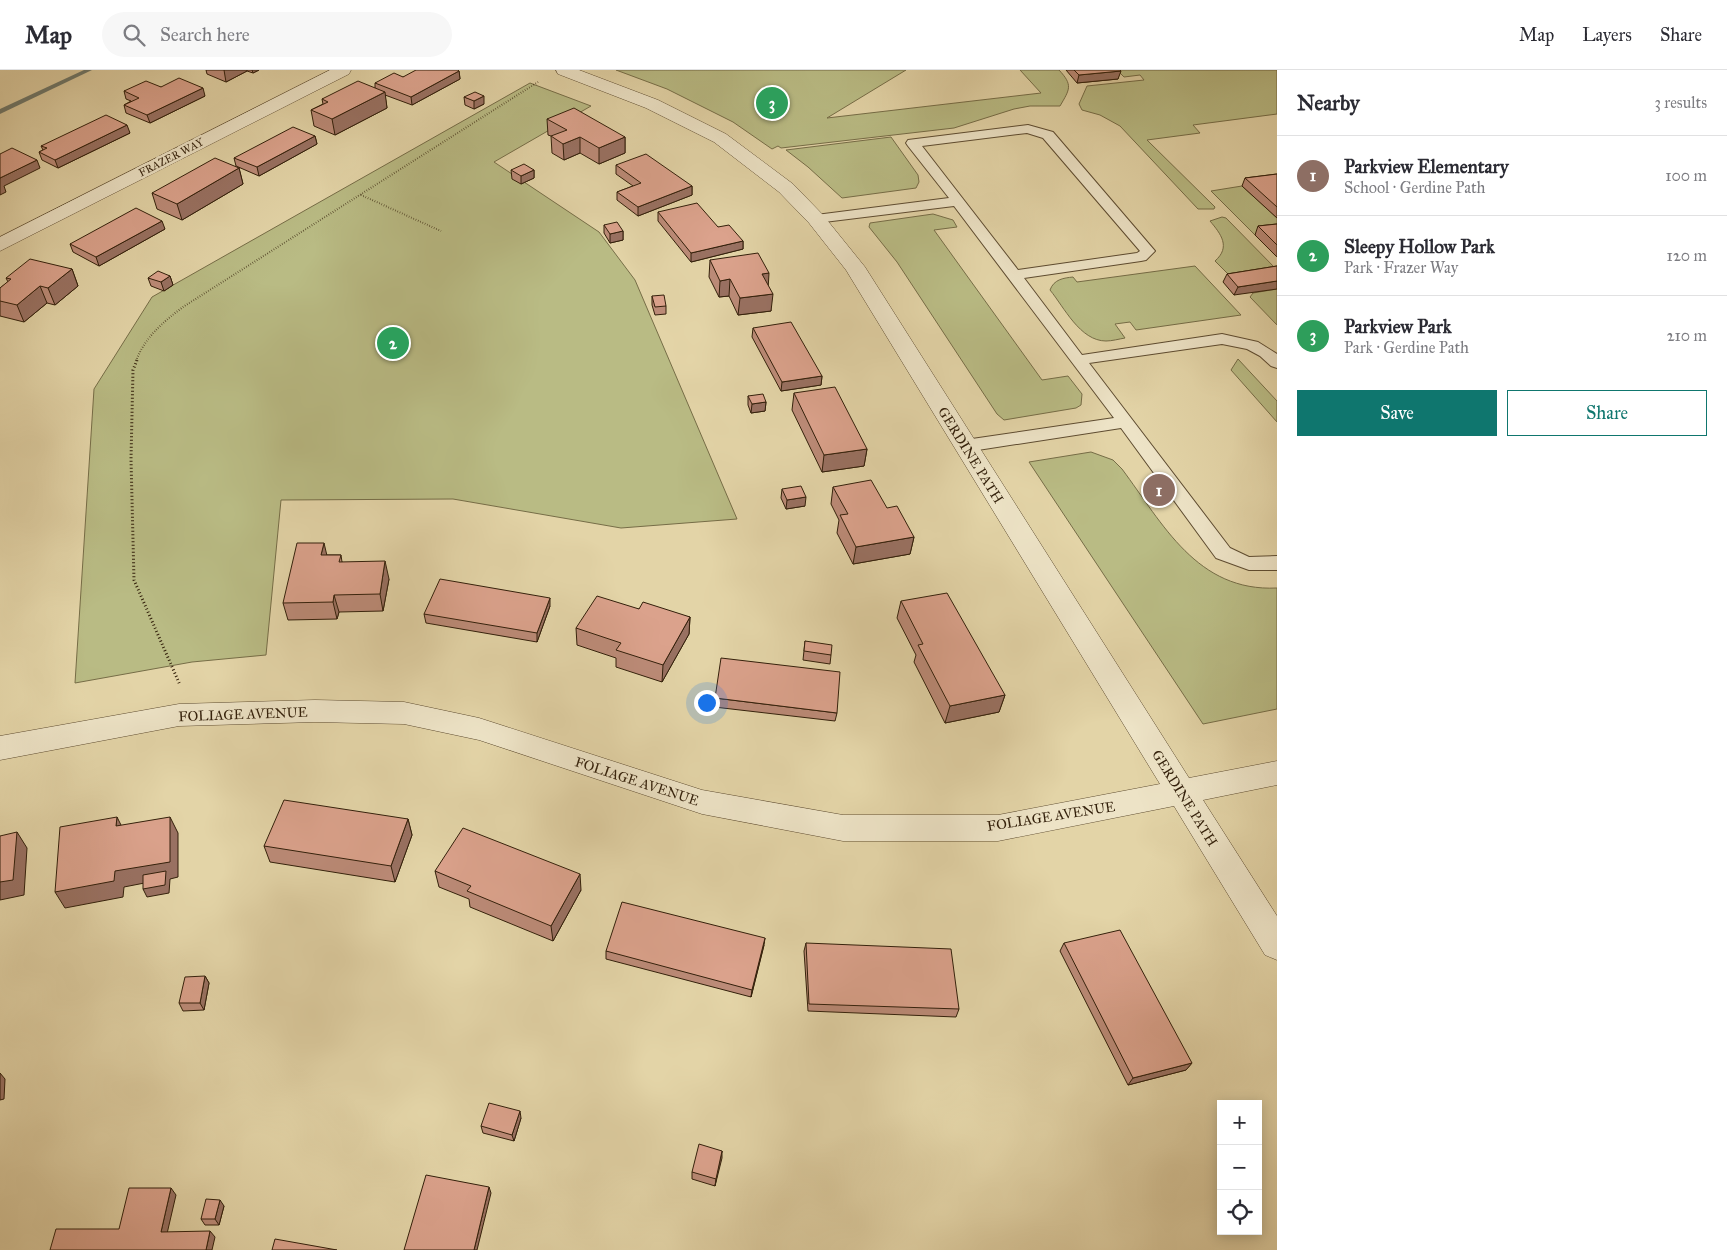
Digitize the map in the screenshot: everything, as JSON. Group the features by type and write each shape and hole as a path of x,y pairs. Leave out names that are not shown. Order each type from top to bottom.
{"street":[{"name":"FRAZER WAY","path":"0,245 343,70"},
{"name":"GERDINE PATH","path":"564,70 652,104 720,138 786,188 816,219 855,267 1277,945"},
{"name":"FOLIAGE AVENUE","path":"0,748 178,716 315,711 404,713 479,729 702,802 842,828 998,828 1182,794 1277,773"}],"lane":[{"path":"1013,275 1141,257 1148,251 1048,135 1028,129 914,143 1013,275 1079,360 1223,553 1239,562 1261,566 1277,563"},
{"path":"816,219 958,201"},
{"path":"1079,360 1222,339 1246,342 1268,353 1277,362"},
{"path":"965,446 1125,422"}],"path":[{"path":"178,716 181,682 174,672 134,580 131,458 133,370 140,350 160,324 183,307 540,81"},
{"path":"360,195 441,230"}],"green space":[{"path":"616,70 906,70 827,118 1041,93 1020,70 1059,70 1068,84 1068,91 1060,106 1030,106 1014,109 954,128 781,148 778,146 772,149 733,122 667,89"},
{"path":"1117,70 1277,70 1277,114 1193,125 1200,133 1147,140 1215,207 1214,209 1198,209 1120,126 1100,115 1082,110 1079,104 1087,86 1144,80 1140,75 1124,77"},
{"path":"530,83 591,106 494,162 599,232 635,280 737,519 621,528 453,499 281,500 266,655 192,662 75,683 94,389 152,297"},
{"path":"891,137 918,175 919,182 916,188 842,198 786,150"},
{"path":"1242,186 1277,218 1277,232 1255,235 1211,191"},
{"path":"933,214 953,220 957,227 934,230 1042,380 1068,376 1082,394 1081,405 1076,408 1004,420 997,414 897,262 869,227 870,223"},
{"path":"1222,217 1226,218 1276,269 1230,276 1215,261 1223,251 1223,241 1210,221"},
{"path":"1195,266 1241,315 1136,330 1130,322 1115,324 1125,338 1106,341 1097,340 1088,335 1074,322 1050,290 1054,283 1066,278 1073,277 1077,282"},
{"path":"1277,289 1277,325 1250,297 1253,293"},
{"path":"1238,359 1277,401 1277,422 1231,370"},
{"path":"1091,452 1113,460 1122,469 1168,532 1185,551 1204,567 1225,579 1249,586 1277,588 1277,709 1203,724 1029,462"}],"building":[{"path":"416,70 459,71 411,97 375,83 394,73 403,77"},
{"path":"1074,70 1120,70 1121,71 1079,75"},
{"path":"179,78 203,88 147,115 124,105 139,98 124,91 146,81 161,87"},
{"path":"358,81 385,92 332,119 311,110 328,102 322,99"},
{"path":"475,92 484,96 474,101 464,97"},
{"path":"574,108 625,137 599,148 580,137 563,144 551,136 567,130 547,119"},
{"path":"106,115 127,125 55,160 39,152 47,148 41,146"},
{"path":"293,127 315,136 257,167 234,158"},
{"path":"12,148 37,160 0,178 0,154"},
{"path":"646,154 692,186 638,207 617,192 641,183 616,165"},
{"path":"215,158 239,168 177,204 152,193"},
{"path":"524,164 534,170 521,176 511,170"},
{"path":"1277,174 1277,207 1245,178"},
{"path":"697,203 718,227 729,225 743,241 691,253 658,212"},
{"path":"136,208 162,221 96,257 70,244"},
{"path":"617,222 623,231 610,234 604,225"},
{"path":"1277,224 1277,245 1258,226"},
{"path":"758,253 769,273 762,274 773,294 740,298 730,279 720,281 710,260"},
{"path":"30,259 72,269 48,288 40,286 17,305 0,301 0,288 11,279 6,278"},
{"path":"1277,266 1277,281 1238,287 1227,274"},
{"path":"158,271 170,276 161,282 148,278"},
{"path":"664,295 666,306 655,307 652,296"},
{"path":"791,322 822,376 782,382 753,328"},
{"path":"835,387 867,449 824,455 794,393"},
{"path":"763,394 766,402 752,404 748,396"},
{"path":"871,480 887,508 897,506 914,537 856,547 840,515 848,514 833,487"},
{"path":"801,486 806,497 787,500 782,489"},
{"path":"297,543 324,543 321,555 341,555 339,562 385,561 380,594 334,595 333,602 283,603"},
{"path":"440,579 550,598 537,633 424,614"},
{"path":"947,593 1005,695 950,706 918,645 923,644 901,601"},
{"path":"597,596 639,609 643,602 690,617 663,665 616,650 621,643 576,628"},
{"path":"805,641 832,645 831,655 804,651"},
{"path":"721,658 840,672 837,713 715,698"},
{"path":"284,800 408,819 391,866 264,846"},
{"path":"117,817 116,826 170,817 170,862 115,871 114,881 55,892 60,827"},
{"path":"463,828 580,874 551,926 467,891 471,886 435,871"},
{"path":"17,832 13,880 0,882 0,836"},
{"path":"166,871 165,885 143,889 143,875"},
{"path":"622,902 765,938 752,990 606,951"},
{"path":"1120,930 1192,1063 1133,1078 1064,943"},
{"path":"806,943 951,949 959,1009 809,1004"},
{"path":"205,976 200,1003 179,1003 185,977"},
{"path":"489,1103 520,1111 512,1135 481,1126"},
{"path":"699,1144 722,1151 716,1179 692,1172"},
{"path":"426,1175 489,1187 474,1250 404,1250"},
{"path":"129,1188 171,1188 161,1232 210,1231 206,1250 50,1250 56,1229 119,1229"},
{"path":"206,1199 220,1200 215,1219 201,1219"},
{"path":"275,1239 337,1250 272,1250"}],"waterway":[{"path":"0,112 89,70"}],"place":[{"name":"Parkview Park","path":"772,103"},
{"name":"Sleepy Hollow Park","path":"393,343"},
{"name":"Parkview Elementary","path":"1159,490"}]}
